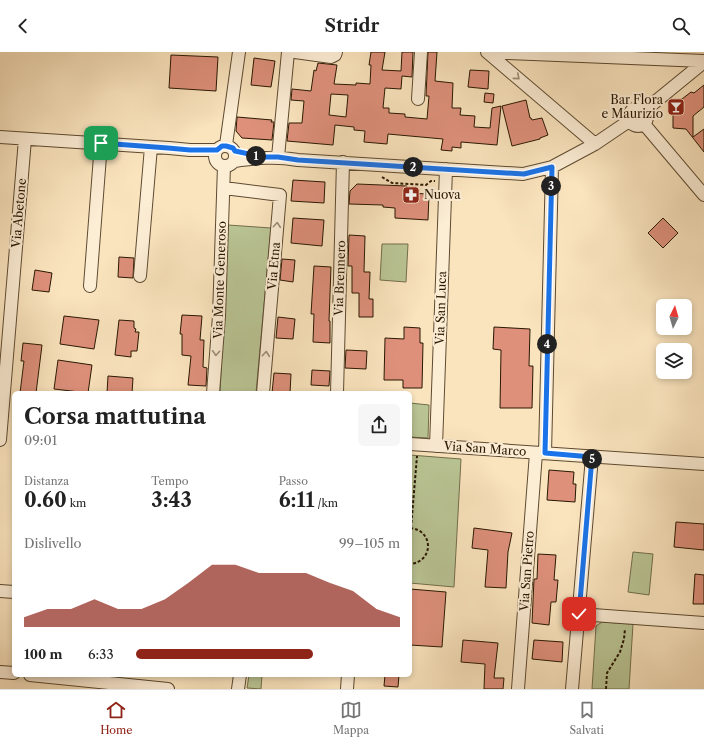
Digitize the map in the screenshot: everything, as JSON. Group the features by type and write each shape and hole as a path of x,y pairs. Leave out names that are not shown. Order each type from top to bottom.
{"street":[{"name":"Via Monte Generoso","path":"213,391 219,316 226,156 239,52"},
{"path":"278,157 288,52"},
{"path":"296,52 332,57 336,52"},
{"path":"418,99 421,52"},
{"path":"487,52 704,61"},
{"path":"487,52 595,144"},
{"path":"644,110 704,61"},
{"path":"637,108 644,110 647,118 644,124 641,126 634,126 628,118 631,111 637,108"},
{"path":"0,137 190,150 226,156 278,157 298,160 524,174 552,167 595,144 630,121"},
{"path":"644,124 703,193"},
{"name":"Via Abetone","path":"0,440 6,407 25,138"},
{"path":"90,286 101,143"},
{"path":"140,276 151,147"},
{"name":"Via Brennero","path":"337,391 343,162"},
{"name":"Via San Pietro","path":"518,689 540,453 552,167"},
{"name":"Via San Luca","path":"436,446 446,169"},
{"name":"Via Etna","path":"224,188 280,195 263,391"},
{"name":"Via San Marco","path":"414,445 704,464"},
{"path":"572,689 592,457"},
{"path":"0,591 12,592"},
{"path":"579,614 704,623"},
{"path":"0,672 12,673"},
{"path":"50,677 168,689"},
{"path":"238,689 240,677"},
{"path":"347,689 348,677"}],"path":[{"path":"381,177 392,183 426,184 431,181 446,182"},
{"path":"412,500 414,445"},
{"path":"412,528 423,533 427,538 428,550 426,556 421,561 416,564 412,564"},
{"path":"606,689 607,673 622,646 625,618"}],"green space":[{"path":"228,225 271,228 256,391 220,391"},
{"path":"382,244 408,244 406,282 380,280"},
{"path":"412,403 429,405 428,438 412,437"},
{"path":"412,455 461,459 454,587 412,583"},
{"path":"633,552 653,554 649,595 628,592"},
{"path":"602,622 633,624 629,689 592,689 596,626"},
{"path":"249,677 262,677 261,689 247,688"}],"building":[{"path":"371,52 385,52 382,70 401,71 402,52 413,52 412,77 402,76 401,89 385,88 383,108 389,108 389,113 405,114 405,117 427,119 429,96 426,96 428,52 437,52 435,81 453,83 452,108 461,108 460,115 475,116 474,127 490,128 492,108 501,106 497,145 461,142 461,148 452,147 452,151 441,150 443,139 388,134 387,144 364,142 365,131 354,130 354,127 335,125 333,145 287,141 289,123 302,123 304,101 291,100 292,89 311,91 314,70 316,71 318,63 337,65 334,84 356,85 356,83 370,84 371,65 369,65","holes":["331,94 348,95 346,117 329,115"]},
{"path":"171,55 218,57 216,91 169,88"},
{"path":"254,58 275,61 271,87 251,85"},
{"path":"470,70 489,71 488,89 468,87"},
{"path":"704,85 704,107 693,116 693,137 704,129 704,152 686,129 673,128 673,106 691,92 694,93"},
{"path":"485,93 494,94 493,103 484,102"},
{"path":"526,100 530,118 532,120 542,118 548,135 540,139 512,146 502,106"},
{"path":"237,117 272,120 271,122 274,122 272,140 242,138 236,131"},
{"path":"293,180 325,182 324,203 291,201"},
{"path":"357,184 407,186 406,193 429,194 428,220 395,218 395,208 383,207 383,205 349,204 350,191"},
{"path":"293,218 324,220 322,246 291,243"},
{"path":"663,218 678,233 663,248 648,233"},
{"path":"349,235 365,236 364,272 370,272 369,299 373,299 373,317 359,317 359,293 352,293 352,266 348,266"},
{"path":"119,257 134,258 133,278 118,277"},
{"path":"282,259 295,260 293,282 280,280"},
{"path":"314,266 331,267 329,321 330,343 313,342 314,314 311,314"},
{"path":"35,270 52,273 49,292 32,290"},
{"path":"182,315 202,316 200,340 204,340 203,367 207,368 206,386 188,385 191,356 182,355 182,334 180,334"},
{"path":"64,316 99,320 94,349 60,344"},
{"path":"278,317 295,319 293,339 276,338"},
{"path":"119,320 134,321 134,328 136,329 135,332 139,332 137,351 131,351 131,357 115,355"},
{"path":"404,327 420,328 420,343 423,343 422,388 403,388 403,380 384,380 385,338 404,339"},
{"path":"494,327 530,329 529,366 533,366 532,408 500,408 501,350 493,349"},
{"path":"23,343 42,345 36,391 20,391 24,361 21,361"},
{"path":"346,350 367,351 366,369 345,368"},
{"path":"58,360 92,365 88,391 54,389"},
{"path":"312,370 330,371 329,386 311,385"},
{"path":"274,373 291,374 290,391 272,391"},
{"path":"108,376 133,378 132,391 107,391"},
{"path":"549,470 574,472 573,484 576,484 575,502 547,500"},
{"path":"676,522 704,524 704,550 674,547"},
{"path":"474,528 512,533 508,552 506,588 485,587 488,550 472,548"},
{"path":"538,554 556,555 554,580 558,580 556,602 551,602 549,625 532,623 534,579 537,579"},
{"path":"695,574 704,575 704,604 693,604"},
{"path":"412,589 446,592 442,647 412,645"},
{"path":"463,640 498,643 494,678 504,678 503,689 484,689 485,664 461,662"},
{"path":"534,640 563,642 562,662 532,659"},
{"path":"385,677 399,677 398,687 384,686"}],"place":[{"name":"Bar Flora e Maurizio","path":"676,107"},
{"name":"Nuova","path":"411,195"}],"route":[{"path":"101,143 190,150 217,150 222,146 230,146 235,151 263,157 524,174 552,167 545,453 592,457 579,614"}]}
